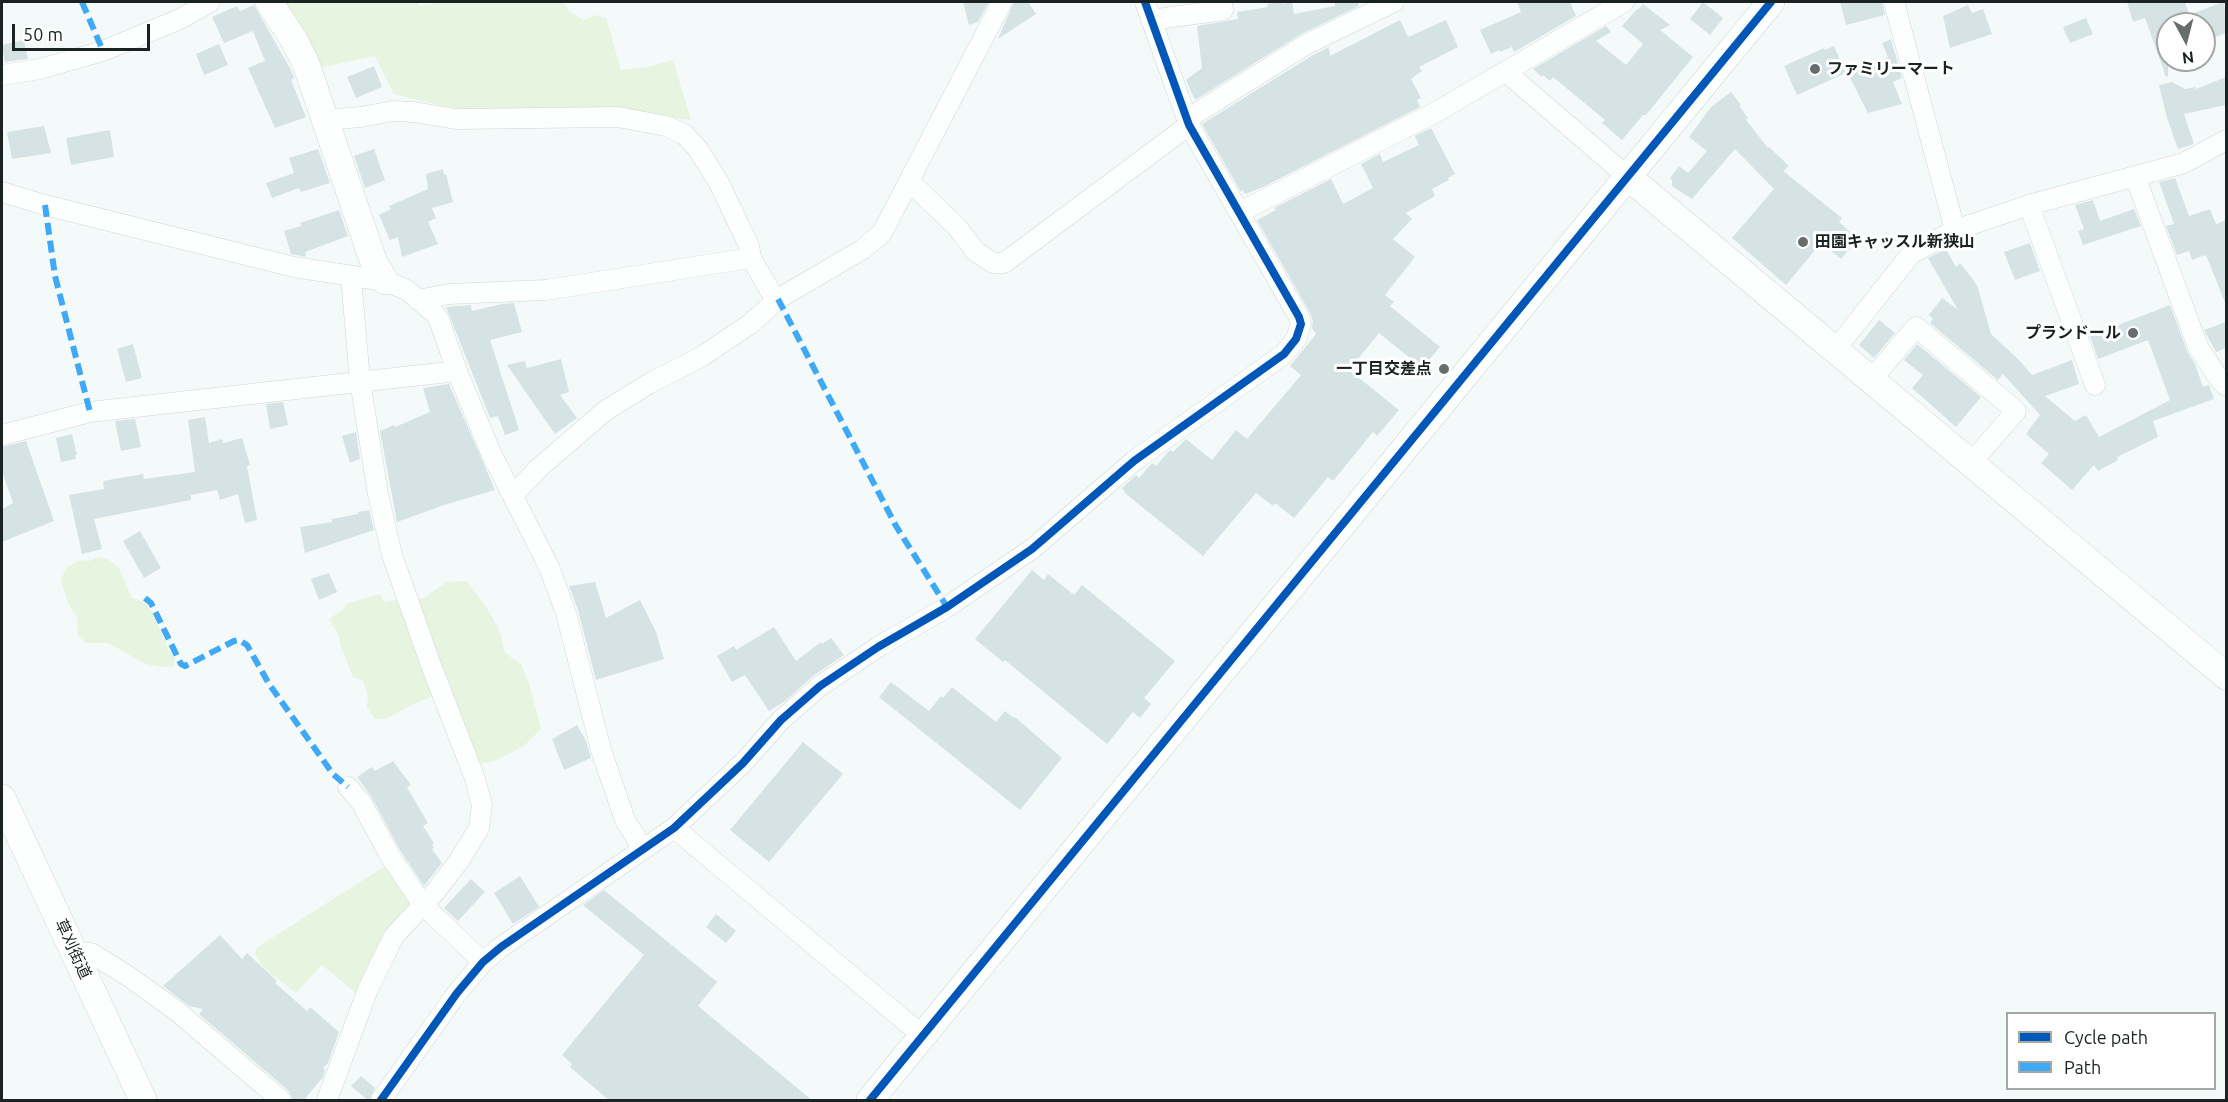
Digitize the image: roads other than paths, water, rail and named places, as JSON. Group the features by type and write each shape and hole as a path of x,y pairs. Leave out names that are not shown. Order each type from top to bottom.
{"street":[{"path":"2,75 40,69 104,51 180,19 210,2"},
{"path":"269,2 294,40 306,64 374,263 385,281"},
{"path":"513,495 540,467 605,411 650,383 701,357 750,324 776,301 863,249 882,233 1002,2"},
{"path":"381,1101 451,1001 483,962 501,947 674,828 743,763 781,720 820,686 878,647 946,607 1032,549 1134,461 1284,354 1296,339 1300,324 1299,317 1188,122 1148,11 1223,10 1222,2"},
{"path":"909,181 957,227 975,251 993,263 1004,263 1188,122 1363,9 1394,2"},
{"path":"1240,213 1438,111 1624,2"},
{"path":"870,1101 1771,2"},
{"path":"1894,2 1955,230"},
{"path":"1506,72 1628,177 2226,676"},
{"path":"325,120 393,111 456,118 618,117 666,126 684,134 698,149 719,183 749,246 751,258 776,301"},
{"path":"1835,350 1911,255 1955,230 2029,205 2184,163 2226,140"},
{"path":"2135,176 2198,347 2224,380"},
{"path":"2,192 185,241 294,267 385,281 407,290 427,306 439,320 457,371 491,453 549,567 566,613 601,750 625,820 643,849"},
{"path":"2029,205 2095,385"},
{"path":"418,300 449,294 546,290 751,258"},
{"path":"327,1101 368,989 388,947 394,936 459,861 479,828 482,805 474,776 430,665 392,555 378,494 360,381 351,277"},
{"path":"1871,380 1916,327 2016,411 1971,463"},
{"path":"2,435 90,412 457,371"},
{"path":"348,787 361,802 390,856 423,905 483,962"},
{"name":"草刈街道","path":"2,798 143,1101"},
{"path":"674,828 923,1036"},
{"path":"74,953 91,953 178,1012 281,1101"}],"place":[{"name":"ファミリーマート","path":"1815,69"},
{"name":"田園キャッスル新狭山","path":"1803,242"},
{"name":"プランドール","path":"2133,333"},
{"name":"一丁目交差点","path":"1444,369"}]}
